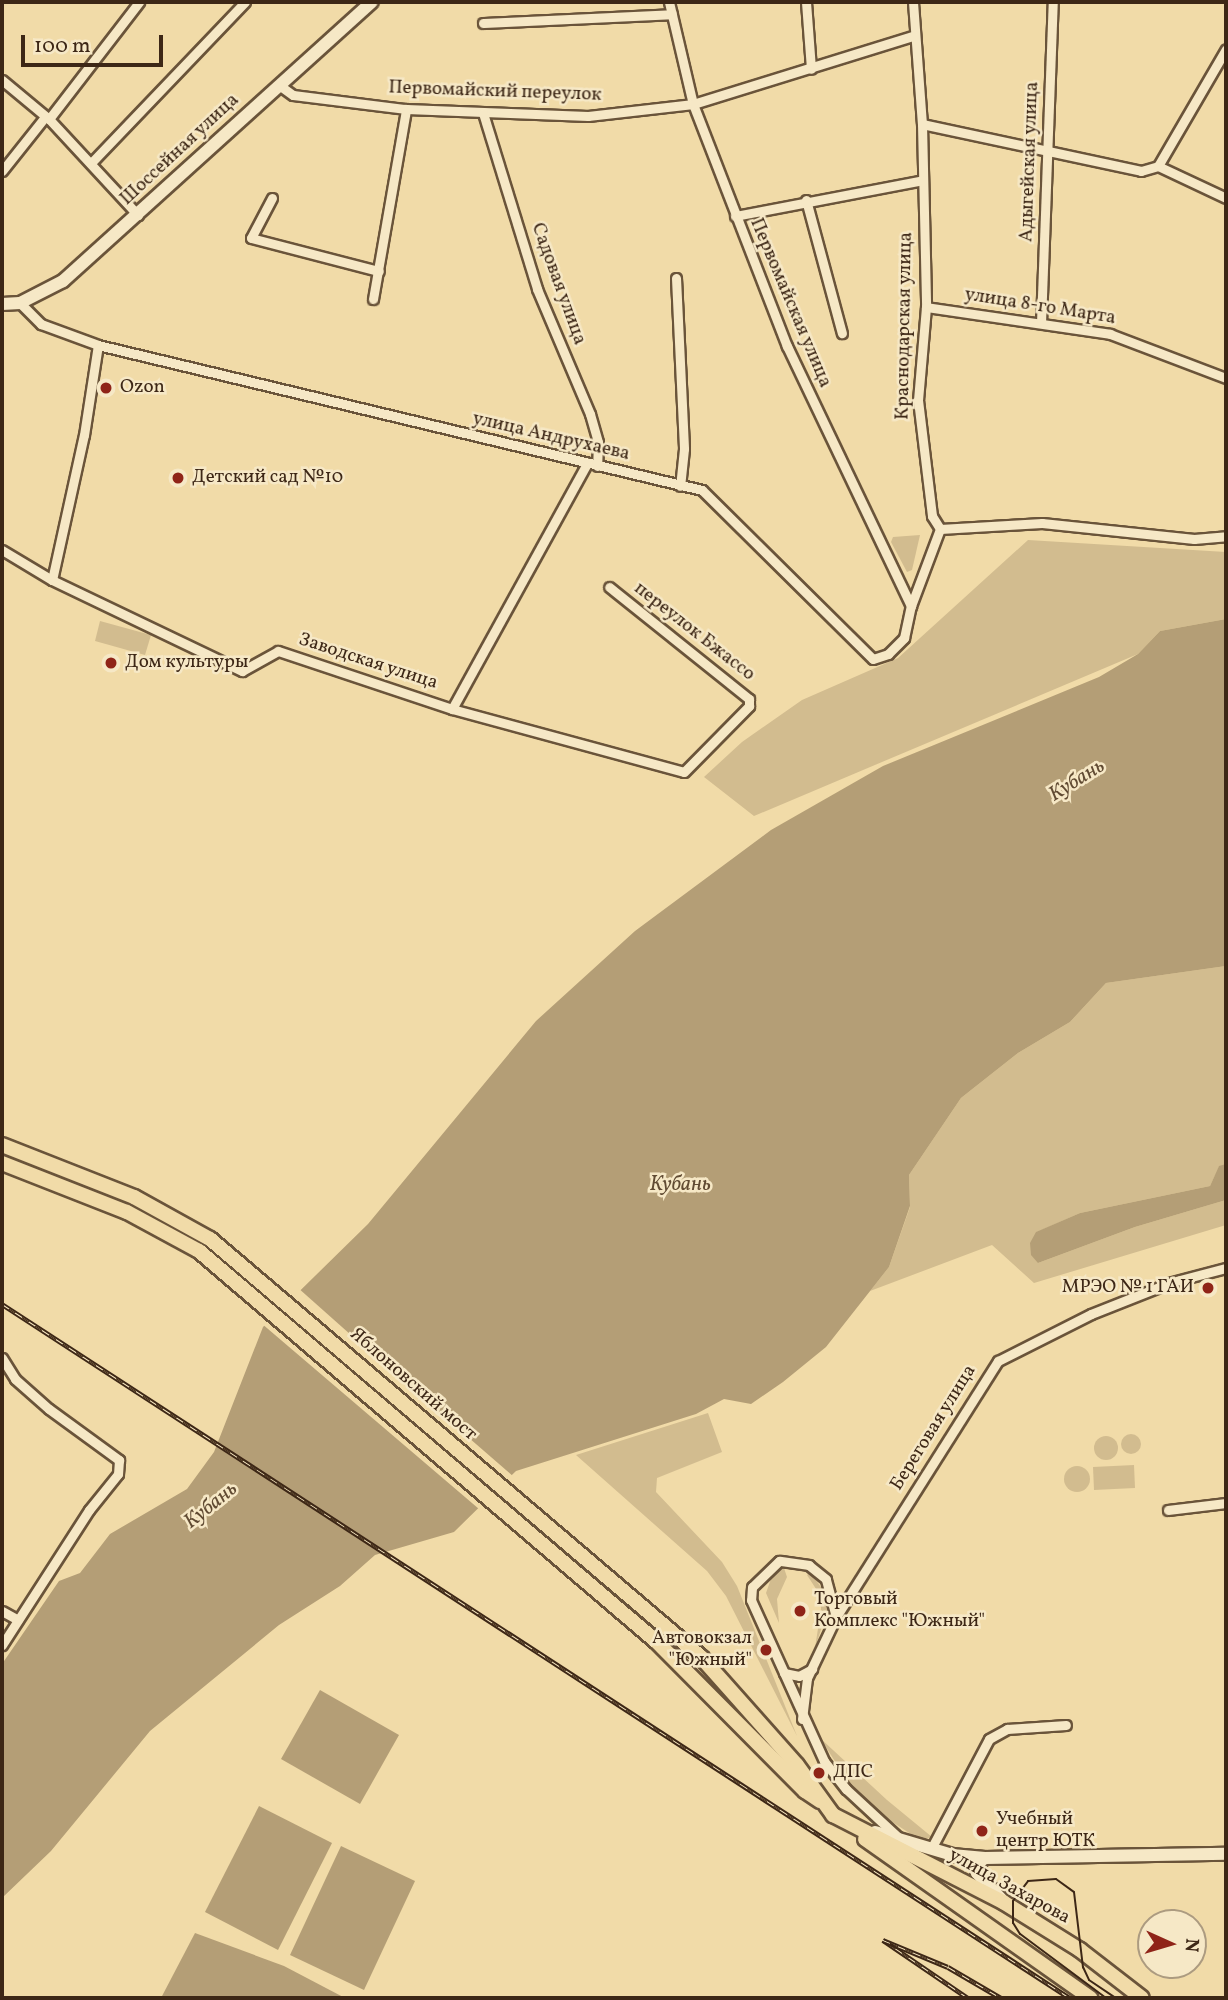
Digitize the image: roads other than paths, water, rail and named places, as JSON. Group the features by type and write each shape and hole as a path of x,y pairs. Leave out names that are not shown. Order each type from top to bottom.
{"main road":[{"name":"Шоссейная улица","path":"2,304 20,303 63,281 372,2"},
{"name":"Яблоновский мост","path":"2,1145 134,1197 219,1247 654,1618"},
{"name":"Яблоновский мост","path":"2,1163 127,1212 199,1251 242,1284 276,1319 643,1629"},
{"name":"улица Захарова","path":"654,1618 701,1657 797,1765 821,1801"},
{"name":"улица Захарова","path":"643,1629 718,1699 805,1791 926,1885 1090,1998"},
{"name":"улица Захарова","path":"848,1824 959,1877 1003,1902 1080,1950 1142,1998"},
{"path":"848,1824 931,1849 985,1857 1226,1854"},
{"path":"926,1885 929,1864 952,1854"},
{"path":"985,1857 978,1863 976,1873 1003,1902"},
{"path":"944,1898 946,1884 959,1877"}],"street":[{"path":"2,171 139,2"},
{"path":"91,163 245,2"},
{"name":"Первомайская улица","path":"669,2 693,104 787,346 911,606"},
{"path":"806,2 811,69"},
{"name":"Краснодарская улица","path":"913,2 913,36 922,124 926,307 918,400 932,516 940,529"},
{"name":"Адыгейская улица","path":"1041,323 1053,2"},
{"path":"482,23 673,14"},
{"name":"Первомайский переулок","path":"279,85 293,95 405,109 588,116 693,104 913,36"},
{"path":"922,124 1141,172 1158,166 1226,49"},
{"path":"2,80 47,118 138,215"},
{"path":"373,299 405,109"},
{"name":"Садовая улица","path":"483,113 537,289 590,414 598,442 597,466"},
{"path":"1158,166 1226,198"},
{"path":"735,216 806,200 923,180"},
{"path":"272,198 251,238 379,271"},
{"path":"806,200 842,333"},
{"path":"676,278 684,449 680,486"},
{"name":"улица Андрухаева","path":"20,303 41,324 98,345 702,490 873,659 888,654 904,638 911,606 940,529"},
{"name":"улица 8-го Марта","path":"926,307 1110,334 1226,378"},
{"path":"52,580 85,435 98,345"},
{"path":"452,709 587,463"},
{"path":"940,529 1042,523 1194,539 1226,536"},
{"name":"Заводская улица","path":"2,550 52,580 242,671 278,651 452,709 684,772 689,769"},
{"name":"переулок Бжассо","path":"608,587 749,699 748,706 689,769"},
{"name":"Береговая улица","path":"802,1719 811,1670 836,1617 998,1361 1103,1310 1172,1282 1226,1268"},
{"path":"2,1358 15,1379 49,1409 119,1460 118,1474 89,1510 2,1645"},
{"path":"1168,1510 1226,1503"},
{"path":"836,1617 829,1586 809,1565 779,1561 758,1577 751,1600 802,1719 846,1789 900,1839"},
{"path":"2,1611 19,1620"},
{"path":"784,1673 799,1676 811,1670"},
{"path":"931,1849 989,1739 1007,1729 1066,1725"}],"water":[{"name":"Кубань","path":"1226,619 1226,966 1106,983 1070,1022 1018,1053 961,1098 909,1175 910,1206 889,1267 826,1347 783,1382 751,1404 724,1399 696,1414 516,1471 454,1532 375,1555 340,1586 279,1625 150,1731 51,1851 2,1898 2,1664 59,1581 80,1573 110,1534 187,1489 214,1452 263,1327 368,1224 536,1021 635,931 771,830 883,766 1099,677 1138,654 1160,631"},
{"path":"1226,1164 1226,1200 1135,1227 1038,1263 1031,1255 1030,1243 1036,1232 1080,1213 1210,1186 1219,1166"},
{"path":"320,1690 399,1735 360,1804 281,1759"},
{"path":"259,1806 332,1843 278,1950 205,1912"},
{"path":"341,1846 415,1881 364,1990 290,1955"},
{"path":"195,1933 284,1966 345,1998 161,1998"}],"tram line":[{"path":"1106,1998 1020,1934 1013,1923 1013,1901 1028,1881 1056,1879 1074,1892 1083,1967 1089,1980 1116,1998"}],"railway":[{"path":"2,1304 1070,1998"},
{"path":"968,1998 883,1940 948,1967 1001,1998"}],"place":[{"name":"Ozon","path":"106,388"},
{"name":"Детский сад №10","path":"178,478"},
{"name":"Дом культуры","path":"111,663"},
{"name":"МРЭО № 1 ГАИ","path":"1208,1288"},
{"name":"Торговый Комплекс \"Южный\"","path":"800,1611"},
{"name":"Автовокзал \"Южный\"","path":"766,1650"},
{"name":"ДПС","path":"819,1773"},
{"name":"Учебный центр ЮТК","path":"982,1831"}]}
